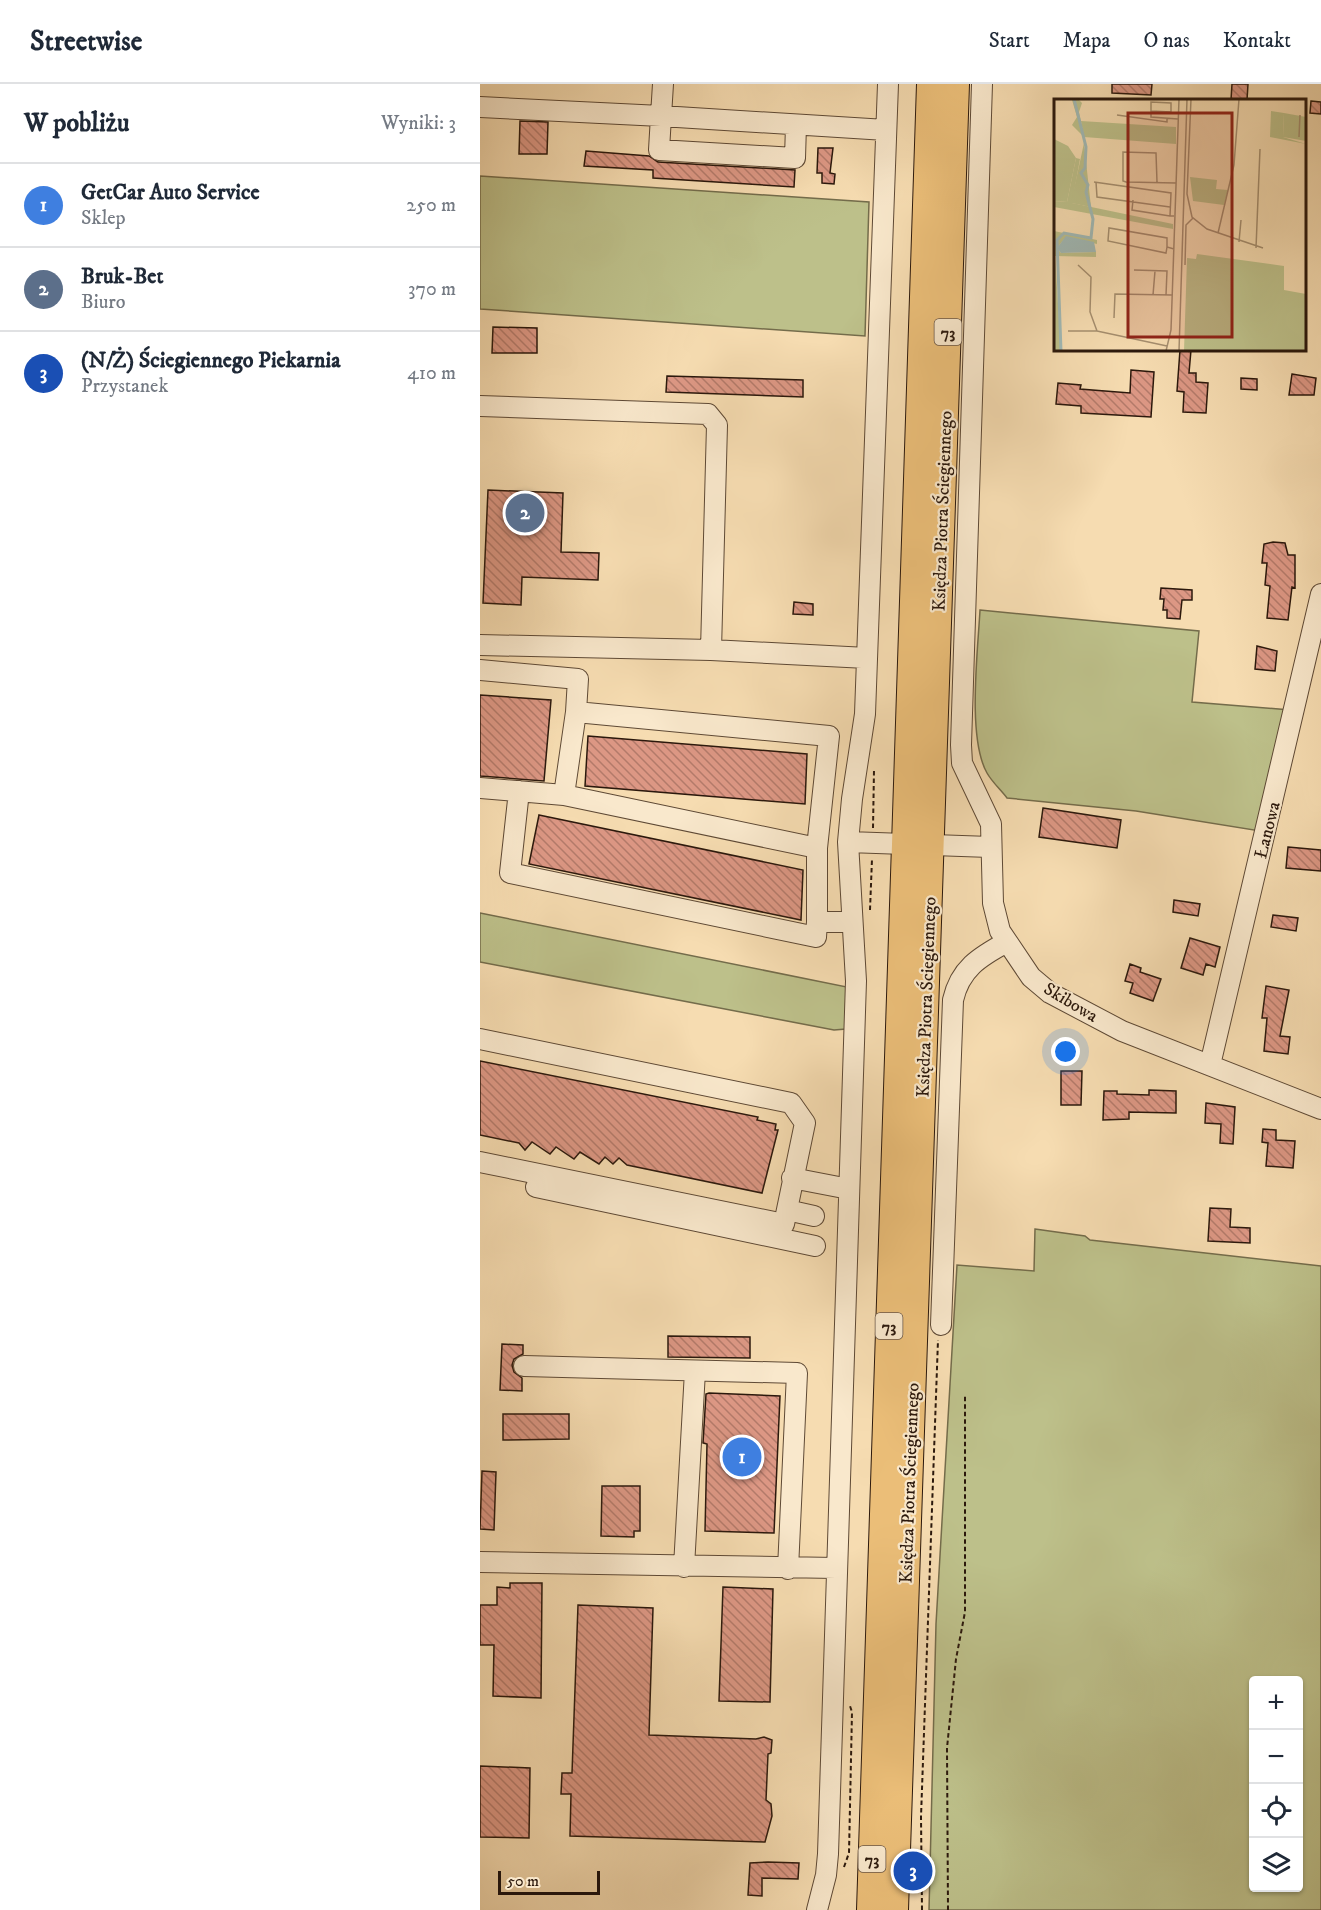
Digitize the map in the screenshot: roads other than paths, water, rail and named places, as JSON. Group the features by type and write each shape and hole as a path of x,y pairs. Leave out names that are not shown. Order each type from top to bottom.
{"main road":[{"name":"Księdza Piotra Ściegiennego","path":"870,1910 930,84"},
{"name":"Księdza Piotra Ściegiennego","path":"895,1910 956,84"}],"street":[{"path":"663,84 659,150 795,158 796,125"},
{"path":"817,1910 826,1875 828,1854 856,981 848,842 865,714 888,84"},
{"name":"Skibowa","path":"982,84 961,744 962,763 989,814 992,836 990,847 993,903 1000,931 1031,977 1050,993 1122,1031 1321,1109"},
{"path":"480,107 886,130"},
{"path":"480,406 708,414 717,425 711,651"},
{"name":"Łanowa","path":"1210,1065 1321,594"},
{"path":"480,645 867,658"},
{"path":"480,670 578,679 576,712 564,795"},
{"path":"519,791 510,873 816,937 817,848 829,736 576,712"},
{"path":"480,788 564,795 817,848"},
{"path":"848,842 990,847"},
{"path":"817,922 852,922"},
{"path":"941,1325 953,1000 957,983 975,960 1007,942"},
{"path":"480,1040 791,1104 805,1123 792,1178 786,1217"},
{"path":"480,1162 786,1217 814,1216"},
{"path":"480,1176 846,1253"},
{"path":"792,1178 849,1189"},
{"path":"786,1217 815,1246"},
{"path":"524,1366 797,1373 788,1569"},
{"path":"684,1566 695,1371"},
{"path":"480,1562 788,1569 836,1568"}],"place":[{"name":"Bruk-Bet","path":"525,513"},
{"name":"GetCar Auto Service","path":"742,1457"},
{"name":"(N/Ż) Ściegiennego Piekarnia","path":"913,1871"}]}
